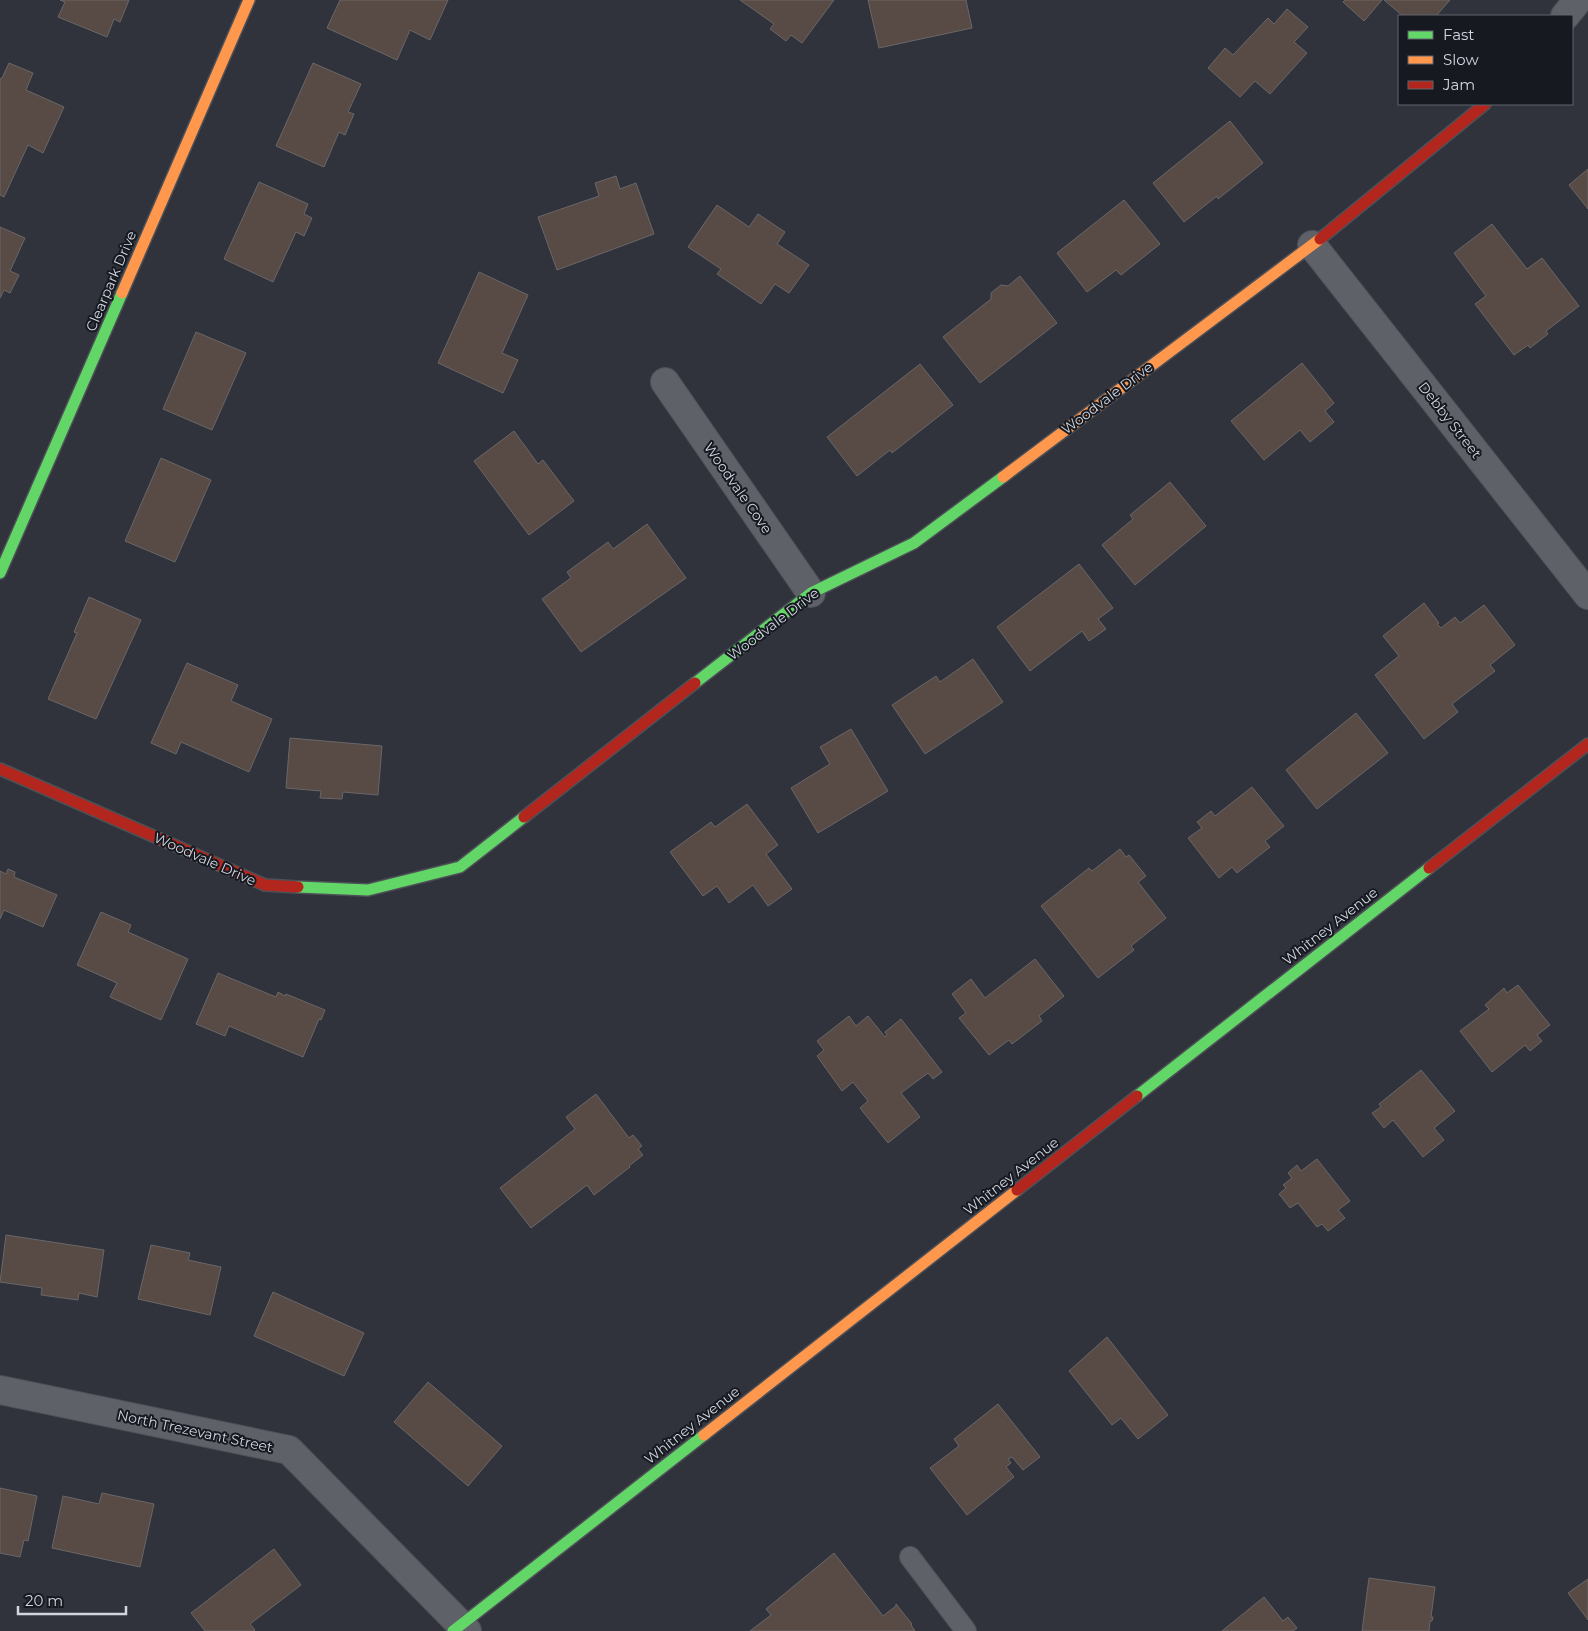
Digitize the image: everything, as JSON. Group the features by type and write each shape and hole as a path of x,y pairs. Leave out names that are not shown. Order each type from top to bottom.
{"street":[{"name":"Clearpark Drive","path":"0,573 249,0"},
{"path":"1566,15 1578,0"},
{"name":"Woodvale Drive","path":"0,769 265,885 368,890 460,867 811,593 914,543 1312,245 1484,105"},
{"name":"Debby Street","path":"1312,245 1588,595"},
{"name":"Woodvale Cove","path":"666,382 811,593"},
{"name":"Whitney Avenue","path":"461,1629 1588,744"},
{"name":"North Trezevant Street","path":"0,1390 289,1450 461,1629"}],"lane":[{"path":"910,1557 966,1631"}],"building":[{"path":"60,0 129,0 120,22 114,19 107,37 58,17 65,2"},
{"path":"340,0 448,0 430,40 410,30 397,60 327,28"},
{"path":"740,0 834,0 802,43 791,35 786,41 770,29 774,24"},
{"path":"868,0 966,0 972,28 879,48"},
{"path":"1345,0 1382,0 1364,21 1343,2"},
{"path":"1384,0 1450,0 1437,15 1402,15"},
{"path":"1287,9 1308,27 1294,42 1307,53 1270,94 1255,81 1240,97 1208,68 1225,48 1233,55 1268,18 1274,24"},
{"path":"9,63 33,73 26,90 64,107 43,153 28,145 4,197 0,195 0,79"},
{"path":"313,63 361,84 348,112 354,114 345,135 339,132 324,167 276,146"},
{"path":"1230,121 1263,163 1218,199 1217,196 1184,222 1153,183"},
{"path":"1588,169 1588,209 1569,185"},
{"path":"616,176 620,189 636,183 654,234 557,270 538,217 599,196 595,183"},
{"path":"259,182 308,204 304,214 312,218 304,236 296,232 273,282 224,259"},
{"path":"1124,200 1160,244 1121,275 1116,270 1087,292 1057,253"},
{"path":"717,205 749,227 758,214 785,232 777,244 809,265 789,293 775,284 761,304 717,274 721,269 688,247"},
{"path":"1492,224 1527,269 1542,258 1579,306 1546,331 1548,334 1530,348 1528,345 1514,355 1475,304 1486,296 1454,253"},
{"path":"0,227 25,238 10,271 19,275 10,293 4,290 0,298"},
{"path":"479,272 528,295 502,353 518,360 503,393 438,363"},
{"path":"1020,276 1057,323 980,383 943,337 991,299 991,293 1001,285 1008,286"},
{"path":"196,332 246,353 212,430 163,409"},
{"path":"1302,363 1334,403 1325,411 1334,422 1310,442 1300,430 1264,460 1231,421"},
{"path":"920,364 953,405 892,453 890,450 857,476 827,437"},
{"path":"514,431 538,464 543,460 574,501 529,535 474,461"},
{"path":"161,458 211,480 175,562 125,541"},
{"path":"1170,482 1206,526 1135,585 1102,545 1133,519 1130,515"},
{"path":"647,524 686,578 581,652 542,599 571,578 567,572 608,542 613,549"},
{"path":"1079,564 1113,608 1098,619 1106,629 1089,641 1082,631 1030,671 997,627"},
{"path":"89,597 141,620 96,719 48,699 77,633 74,632"},
{"path":"1424,603 1441,628 1455,617 1460,623 1484,605 1515,645 1490,665 1495,671 1452,704 1458,712 1424,739 1375,675 1399,656 1383,636"},
{"path":"973,659 1003,702 925,754 892,705 936,676 940,682"},
{"path":"187,663 238,685 231,701 272,719 249,772 181,742 176,754 151,743"},
{"path":"1356,713 1388,753 1317,809 1286,770"},
{"path":"851,729 888,791 818,833 791,788 830,764 820,747"},
{"path":"290,738 382,746 378,795 343,792 342,799 320,798 321,791 286,788"},
{"path":"1252,787 1284,826 1265,841 1270,847 1237,873 1232,867 1219,878 1188,838 1202,828 1197,822 1211,811 1215,816"},
{"path":"747,804 778,845 766,854 792,889 768,906 753,885 729,903 717,886 703,896 670,852 711,822 715,827"},
{"path":"1120,849 1126,857 1129,855 1146,876 1138,882 1166,918 1131,946 1134,950 1098,978 1041,906 1089,868 1092,871"},
{"path":"8,869 15,872 14,877 57,895 43,927 4,910 0,919 0,871 6,874"},
{"path":"101,912 131,925 128,932 188,959 161,1020 110,997 117,983 77,965"},
{"path":"1035,959 1064,996 1039,1016 1042,1021 1012,1044 1009,1040 989,1055 959,1018 966,1013 952,994 971,979 985,998"},
{"path":"218,973 276,997 278,992 285,996 286,994 325,1010 321,1020 319,1019 303,1057 229,1026 225,1036 196,1024"},
{"path":"1518,985 1550,1025 1537,1035 1542,1041 1530,1051 1525,1045 1492,1072 1460,1031 1489,1009 1485,1005 1504,988 1507,993"},
{"path":"849,1016 856,1026 868,1016 885,1037 887,1035 885,1032 901,1019 942,1072 933,1079 928,1073 901,1093 920,1117 888,1143 860,1108 868,1101 853,1082 842,1091 817,1056 824,1050 817,1041"},
{"path":"1421,1070 1455,1111 1434,1128 1444,1140 1423,1157 1393,1120 1384,1128 1372,1113 1381,1107 1379,1104"},
{"path":"596,1094 629,1138 633,1135 642,1146 638,1149 643,1155 594,1195 587,1185 531,1228 500,1188 575,1129 566,1117"},
{"path":"1317,1159 1350,1201 1338,1210 1345,1218 1328,1231 1322,1224 1317,1227 1298,1203 1290,1208 1279,1194 1286,1188 1283,1185 1292,1178 1288,1173 1297,1165 1301,1171"},
{"path":"6,1235 104,1250 97,1297 79,1293 78,1300 41,1295 42,1288 0,1282"},
{"path":"151,1245 190,1253 188,1260 221,1267 210,1315 138,1299"},
{"path":"273,1292 364,1333 344,1376 254,1336"},
{"path":"1107,1337 1168,1415 1138,1439 1121,1418 1112,1425 1069,1371"},
{"path":"428,1382 502,1446 468,1486 394,1422"},
{"path":"998,1404 1040,1457 1023,1470 1012,1457 1008,1459 1011,1463 1006,1467 1014,1477 967,1515 930,1468 959,1446 954,1439"},
{"path":"0,1488 37,1496 28,1541 24,1540 20,1557 0,1553"},
{"path":"102,1493 154,1504 140,1567 52,1548 63,1496 99,1504"},
{"path":"274,1549 301,1585 250,1624 254,1631 205,1631 191,1613"},
{"path":"834,1553 883,1616 896,1604 912,1624 915,1631 750,1631 771,1615 766,1609"},
{"path":"1369,1578 1435,1587 1431,1617 1433,1617 1432,1621 1430,1621 1429,1631 1362,1631"},
{"path":"1588,1579 1588,1620 1568,1593"},
{"path":"1264,1597 1283,1621 1288,1617 1297,1628 1293,1631 1222,1631"}],"traffic: fast":[{"path":"0,573 122,293"},
{"path":"695,683 811,593 914,543 1003,477"},
{"path":"298,887 368,890 460,867 524,817"},
{"path":"1137,1096 1429,868"},
{"path":"453,1631 704,1435"}],"traffic: slow":[{"path":"122,293 249,0"},
{"path":"1003,477 1320,239"},
{"path":"704,1435 1017,1190"}],"traffic: jam":[{"path":"1320,239 1484,105"},
{"path":"524,817 695,683"},
{"path":"1429,868 1588,744"},
{"path":"0,769 265,885 298,887"},
{"path":"1017,1190 1137,1096"}]}
